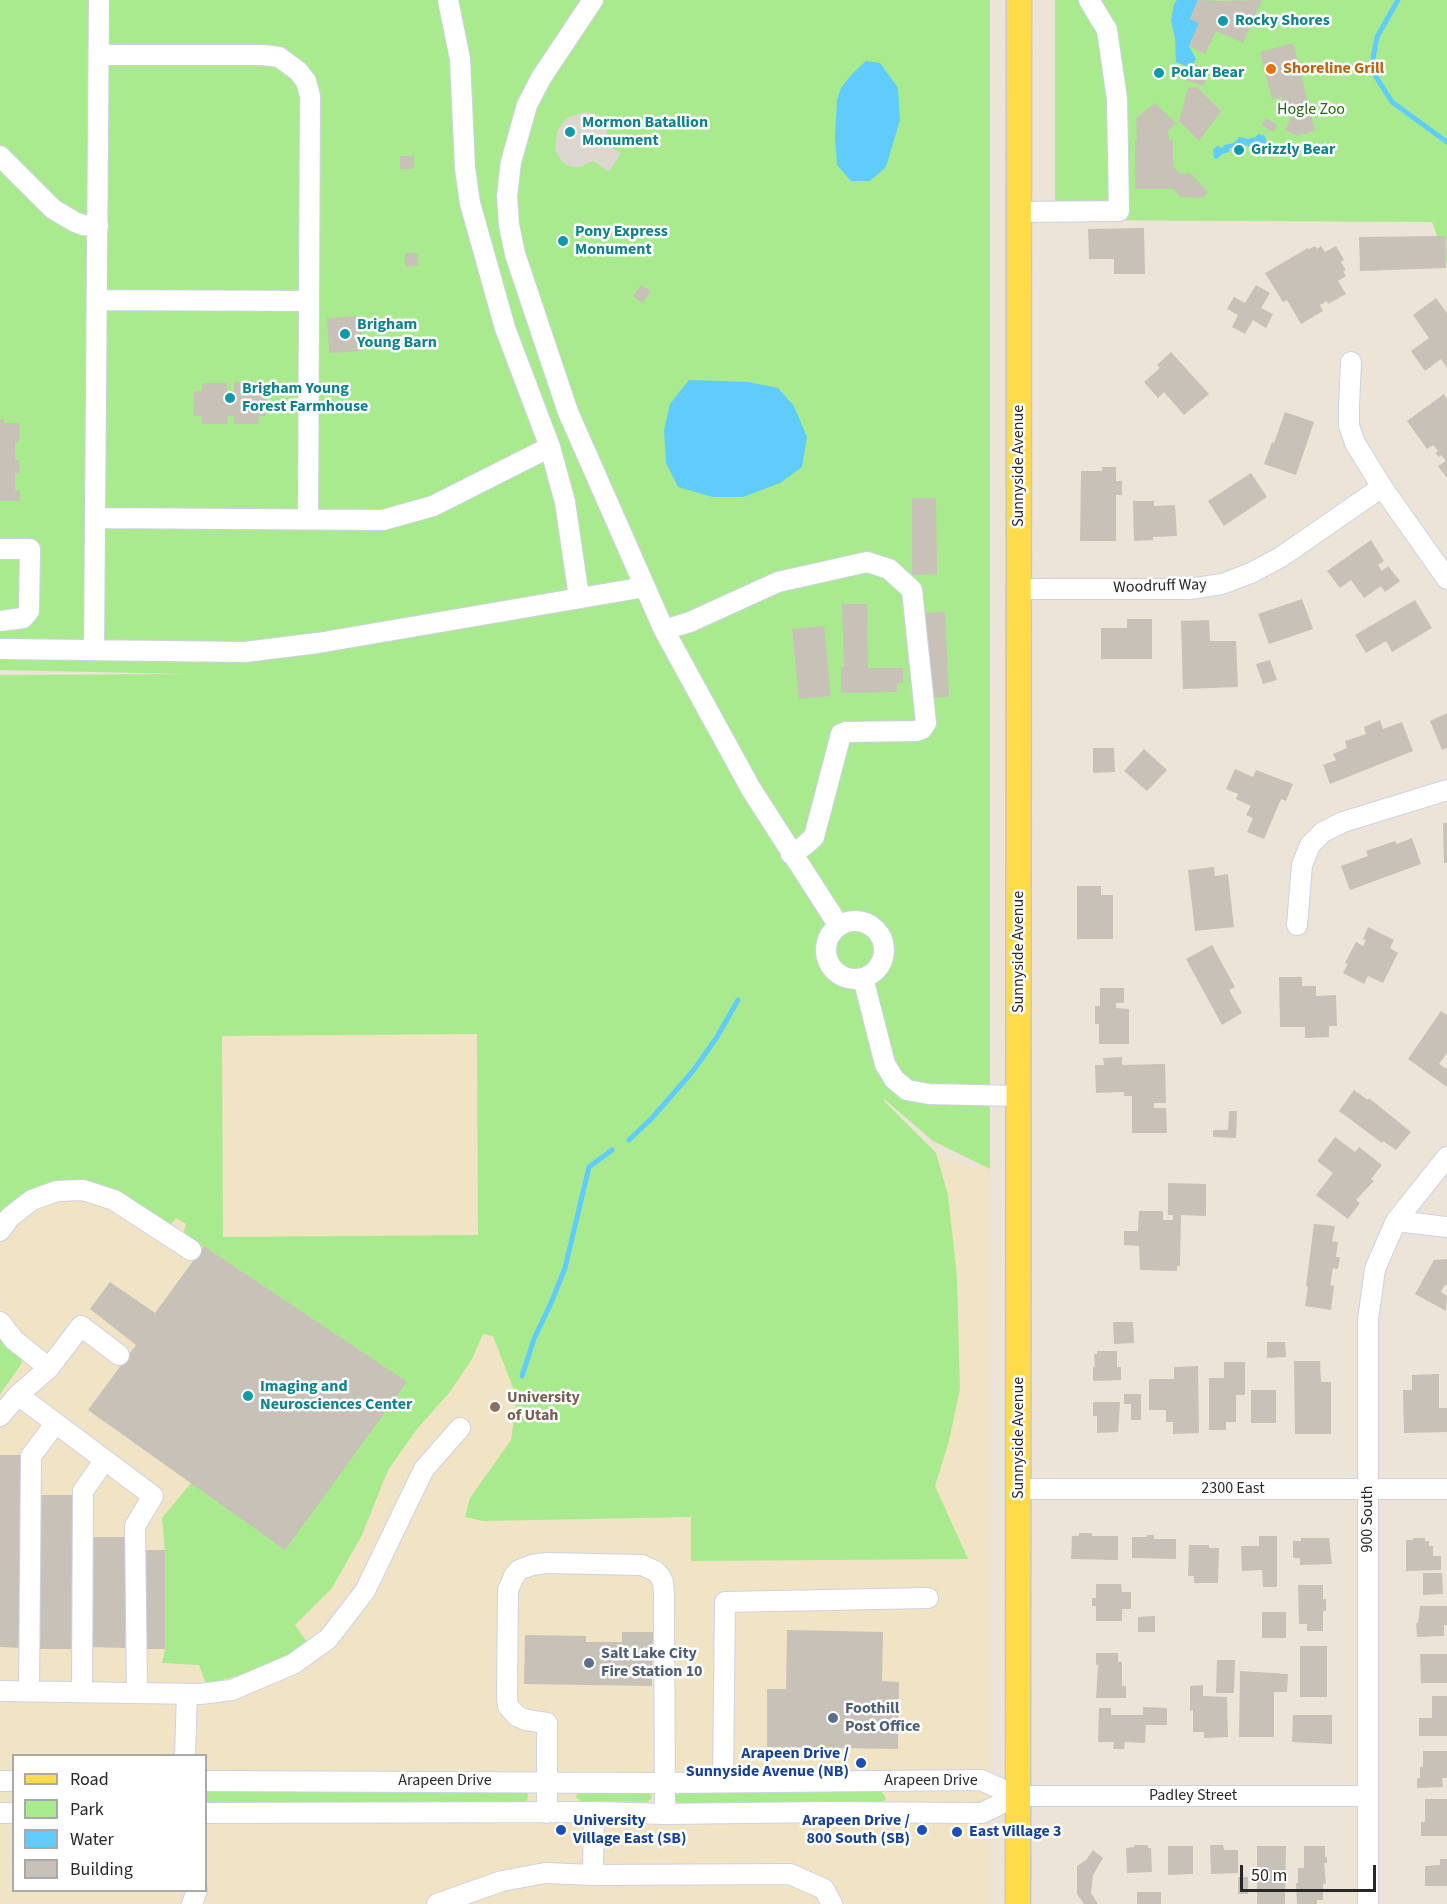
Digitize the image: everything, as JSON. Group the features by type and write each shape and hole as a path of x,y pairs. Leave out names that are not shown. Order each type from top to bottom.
{"main road":[{"name":"Sunnyside Avenue","path":"1018,1904 1019,0"}],"street":[{"path":"94,649 99,0"},
{"path":"448,0 460,59 465,168 470,203 505,328 550,447 565,502 579,597"},
{"path":"593,0 540,78 527,105 511,162 507,196 509,225 515,254 568,412 664,630 751,789 839,926"},
{"path":"1019,212 1119,211 1117,99 1107,30 1089,0"},
{"path":"100,55 263,55 279,57 298,71 306,81 310,96 308,519"},
{"path":"0,156 53,209 75,222 98,226"},
{"path":"98,300 309,301"},
{"path":"1351,362 1348,406 1349,426 1355,443 1382,487 1447,579"},
{"path":"95,518 383,520 433,506 550,447"},
{"name":"Woodruff Way","path":"1018,589 1189,589 1222,584 1251,573 1281,557 1382,487"},
{"path":"0,549 30,549 29,611 23,618 0,621"},
{"path":"664,630 690,622 778,582 867,562 889,569 912,590 926,723 922,729 916,731 841,734 814,837 791,854"},
{"path":"0,649 245,652 318,643 645,587"},
{"path":"1298,925 1302,865 1310,845 1323,832 1343,822 1447,789"},
{"path":"854,920 874,927 880,936 883,950 881,962 873,973 863,978 850,978 839,974 828,962 827,943 833,930 854,920"},
{"path":"863,978 885,1064 894,1079 907,1090 929,1094 1018,1096"},
{"name":"900 South","path":"1368,1904 1368,1320 1375,1269 1396,1221 1447,1157"},
{"path":"0,1231 10,1217 32,1200 57,1191 83,1190 114,1200 191,1250"},
{"path":"1396,1221 1447,1227"},
{"path":"0,1322 14,1340 50,1368"},
{"path":"0,1416 18,1395 50,1368 81,1326 119,1355"},
{"path":"18,1395 153,1497 135,1526 137,1693"},
{"path":"29,1691 31,1456 55,1424"},
{"path":"0,1691 187,1694 232,1690 293,1664 328,1638 365,1591 424,1469 460,1428"},
{"path":"82,1692 83,1491 104,1461"},
{"name":"2300 East","path":"1019,1489 1447,1489"},
{"path":"548,1813 547,1723 526,1720 517,1716 508,1706 507,1698 508,1590 519,1570 532,1564 546,1563 642,1565 655,1571 663,1582 665,1814"},
{"path":"723,1782 724,1602 928,1598"},
{"path":"184,1754 187,1694"},
{"name":"Arapeen Drive","path":"207,1781 665,1783 981,1780 1017,1796"},
{"name":"Arapeen Drive","path":"207,1813 982,1813 1017,1796"},
{"name":"Padley Street","path":"1017,1796 1368,1796"},
{"path":"593,1875 594,1812"},
{"path":"438,1904 502,1881 545,1873 593,1875 790,1874 824,1889 832,1904"}],"shaded area":[{"path":"585,112 595,114 602,119 607,132 606,144 621,153 609,172 593,161 581,167 571,167 563,163 555,150 557,132 563,122 569,117"},
{"name":"University of Utah","path":"0,687 780,982 894,1115 945,1158 975,1168 990,1164 990,1904 0,1904"}],"green space":[{"path":"0,0 990,0 990,1169 933,1141 883,1098 936,1153 948,1195 957,1277 960,1389 949,1441 935,1486 968,1559 691,1561 691,1517 483,1521 465,1517 470,1498 511,1440 517,1398 493,1336 483,1334 472,1359 449,1393 417,1429 388,1470 362,1535 332,1588 295,1625 307,1642 268,1668 206,1684 199,1665 162,1663 165,1649 165,1551 162,1518 191,1483 406,1382 204,1246 193,1247 183,1236 186,1224 176,1218 172,1223 161,1226 95,1189 0,1219 0,675 187,674 0,670","holes":["477,1034 478,1235 223,1237 222,1036"]},
{"name":"Hogle Zoo","path":"1055,0 1447,0 1447,264 1432,222 1055,220"},
{"path":"0,1331 19,1353 22,1363 0,1394"},
{"path":"207,1790 527,1792 528,1796 527,1800 520,1803 207,1803"},
{"path":"579,1790 650,1791 652,1798 647,1802 580,1801 576,1797"},
{"path":"881,1791 886,1798 880,1802 679,1803 673,1800 673,1795 677,1792"}],"water":[{"path":"1177,0 1198,0 1190,19 1199,23 1189,46 1196,59 1192,66 1176,62 1175,38 1171,21"},
{"path":"866,61 880,63 898,88 900,120 886,167 870,181 851,181 837,165 835,137 837,100 841,88"},
{"path":"1259,134 1265,136 1268,146 1271,146 1269,150 1265,145 1258,149 1241,144 1230,148 1229,152 1217,159 1214,158 1213,150 1217,146 1222,148 1224,145 1234,143 1239,137 1248,139"},
{"path":"689,380 748,382 778,388 794,406 807,437 802,467 780,483 743,497 713,497 678,487 666,463 664,430 670,404"}],"building":[{"name":"Rocky Shores","path":"1198,0 1262,0 1243,43 1216,31 1205,54 1189,46 1199,23 1190,19"},
{"path":"1293,43 1315,131 1297,136 1285,130 1292,115 1287,116 1282,97 1272,99 1260,52"},
{"path":"1190,63 1210,69 1204,86 1185,80"},
{"path":"1197,87 1221,111 1199,141 1179,121 1188,88"},
{"path":"1155,103 1176,123 1168,131 1169,140 1173,140 1173,167 1181,174 1190,173 1208,192 1202,198 1181,197 1173,189 1135,189 1136,118"},
{"path":"1266,118 1278,125 1273,132 1261,125"},
{"path":"400,156 414,156 414,169 400,169"},
{"path":"1144,228 1145,274 1114,274 1114,259 1089,259 1088,229"},
{"path":"1445,236 1446,268 1360,271 1359,237"},
{"path":"1315,246 1317,249 1321,246 1325,252 1336,246 1344,260 1341,262 1346,270 1343,271 1346,276 1338,281 1346,294 1328,304 1327,301 1320,305 1323,311 1301,324 1287,300 1283,302 1265,273"},
{"path":"405,253 418,253 418,266 405,266"},
{"path":"641,285 651,291 642,303 633,296"},
{"path":"1256,285 1270,293 1261,308 1273,314 1266,328 1253,320 1245,334 1232,327 1238,315 1227,309 1234,297 1245,303"},
{"path":"1436,298 1447,313 1447,368 1441,359 1425,371 1411,351 1429,338 1413,315"},
{"name":"Brigham Young Barn","path":"361,316 363,351 329,353 327,318"},
{"path":"1171,352 1209,394 1184,415 1164,392 1158,398 1144,382 1160,368 1157,365"},
{"name":"Brigham Young Forest Farmhouse","path":"234,382 259,383 258,392 267,392 266,416 259,416 258,424 234,424 234,416 227,416 227,424 202,424 202,416 193,416 194,391 202,391 202,383 227,383 227,391 234,391"},
{"path":"1444,394 1447,399 1447,478 1438,466 1446,461 1441,455 1439,457 1435,453 1438,451 1433,445 1427,449 1407,421"},
{"path":"1285,412 1314,422 1296,475 1264,464"},
{"path":"0,419 4,419 4,423 19,423 19,442 15,442 15,460 19,460 19,473 15,473 15,490 20,490 20,501 0,501"},
{"path":"1102,467 1116,467 1116,481 1122,481 1122,495 1116,495 1116,541 1080,541 1081,471 1102,471"},
{"path":"1251,473 1267,497 1224,526 1208,501"},
{"path":"912,498 936,498 937,574 912,575"},
{"path":"1133,501 1154,501 1154,506 1175,505 1177,536 1134,541"},
{"path":"1371,540 1384,561 1378,565 1382,571 1388,566 1400,581 1385,592 1381,586 1364,598 1351,580 1340,588 1327,571"},
{"path":"1302,599 1313,629 1269,644 1258,614"},
{"path":"1415,600 1432,628 1392,652 1386,641 1366,653 1355,635"},
{"path":"842,604 867,604 868,668 903,668 903,683 897,683 897,692 841,693 841,667 844,667"},
{"path":"945,612 949,697 925,698 922,613"},
{"path":"1127,619 1152,619 1152,659 1101,659 1101,628 1127,628"},
{"path":"1209,620 1210,641 1236,641 1238,687 1183,689 1181,621"},
{"path":"824,626 831,696 799,699 792,629"},
{"path":"1270,660 1277,680 1263,684 1256,664"},
{"path":"1447,713 1447,748 1442,750 1430,721"},
{"path":"1380,720 1383,729 1402,722 1413,751 1330,784 1323,765 1336,760 1333,754 1347,748 1345,741 1366,734 1364,727"},
{"path":"1093,748 1114,748 1115,772 1093,773"},
{"path":"1144,749 1167,770 1147,791 1124,771"},
{"path":"1235,769 1253,777 1256,770 1293,784 1286,801 1281,799 1264,839 1247,832 1253,818 1246,815 1251,806 1236,799 1238,794 1226,789"},
{"path":"1443,823 1447,823 1447,863 1444,863"},
{"path":"1412,838 1421,864 1350,890 1341,866 1368,856 1366,851"},
{"path":"1214,867 1215,876 1228,874 1234,927 1195,931 1188,870"},
{"path":"1077,886 1101,886 1101,895 1113,895 1113,939 1077,939"},
{"path":"1368,927 1394,940 1390,948 1398,953 1383,983 1368,976 1364,984 1343,973 1348,964 1345,963 1356,942 1363,946"},
{"path":"1212,945 1235,987 1229,990 1242,1013 1222,1025 1186,959"},
{"path":"1279,977 1302,977 1302,986 1316,986 1316,996 1336,995 1337,1026 1329,1026 1329,1037 1305,1038 1305,1027 1280,1027"},
{"path":"1100,988 1124,988 1124,1003 1116,1003 1116,1008 1129,1009 1129,1044 1099,1044 1099,1024 1095,1024 1095,1006 1100,1006"},
{"path":"1441,1011 1447,1015 1447,1053 1439,1064 1447,1069 1447,1087 1408,1059"},
{"path":"1122,1057 1122,1065 1165,1064 1166,1103 1154,1103 1154,1108 1166,1108 1167,1133 1132,1133 1132,1096 1124,1096 1124,1092 1096,1093 1095,1065 1104,1065 1103,1058"},
{"path":"1354,1090 1368,1100 1369,1098 1411,1132 1396,1150 1383,1141 1382,1143 1339,1111"},
{"path":"1229,1111 1237,1111 1236,1138 1213,1137 1213,1130 1228,1130"},
{"path":"1335,1137 1355,1152 1359,1147 1382,1165 1371,1179 1374,1181 1356,1200 1360,1203 1348,1219 1316,1195 1333,1173 1317,1161"},
{"path":"1168,1183 1206,1184 1206,1216 1181,1215 1180,1266 1177,1266 1177,1271 1140,1270 1139,1246 1124,1245 1124,1231 1138,1231 1139,1211 1163,1211 1163,1220 1173,1220 1173,1215 1168,1215"},
{"path":"1314,1224 1335,1226 1332,1241 1338,1242 1336,1257 1340,1257 1338,1269 1333,1268 1330,1285 1334,1286 1331,1310 1305,1306"},
{"name":"Imaging and Neurosciences Center","path":"204,1246 407,1382 285,1550 88,1410 136,1345 90,1309 110,1282 155,1313"},
{"path":"1447,1259 1447,1285 1441,1292 1447,1296 1446,1311 1415,1294 1434,1260"},
{"path":"1113,1322 1133,1322 1134,1343 1114,1344"},
{"path":"1267,1342 1285,1342 1286,1357 1267,1358"},
{"path":"1097,1351 1117,1351 1117,1367 1121,1367 1121,1380 1093,1381 1094,1354 1097,1354"},
{"path":"1294,1361 1320,1361 1321,1382 1331,1382 1331,1434 1295,1434"},
{"path":"1224,1362 1245,1362 1245,1395 1236,1395 1236,1422 1226,1422 1226,1430 1209,1430 1209,1378 1224,1378"},
{"path":"1198,1366 1199,1433 1173,1434 1173,1422 1166,1422 1166,1410 1149,1410 1149,1379 1174,1379 1174,1367"},
{"path":"1439,1374 1439,1408 1447,1408 1447,1432 1404,1433 1403,1390 1412,1390 1412,1375"},
{"path":"1251,1390 1276,1390 1276,1423 1251,1423"},
{"path":"1124,1394 1141,1394 1141,1420 1131,1420 1131,1404 1124,1404"},
{"path":"1093,1402 1120,1402 1118,1432 1097,1433 1097,1416 1093,1416"},
{"path":"0,1455 24,1455 23,1648 0,1647"},
{"path":"36,1495 73,1495 73,1649 36,1649"},
{"path":"1079,1533 1092,1533 1092,1536 1118,1536 1118,1560 1071,1559 1072,1536 1079,1536"},
{"path":"1147,1535 1154,1535 1154,1539 1176,1539 1176,1559 1132,1558 1132,1537 1147,1537"},
{"path":"1259,1536 1277,1536 1277,1587 1263,1587 1262,1570 1242,1571 1241,1546 1259,1546"},
{"path":"90,1537 126,1537 125,1648 89,1647"},
{"path":"1301,1538 1329,1538 1332,1564 1300,1565 1300,1558 1293,1558 1293,1541 1301,1541"},
{"path":"1413,1538 1425,1538 1425,1541 1429,1541 1429,1546 1433,1546 1433,1556 1441,1556 1441,1570 1406,1571 1406,1540 1413,1540"},
{"path":"1189,1545 1209,1545 1209,1548 1219,1548 1218,1583 1194,1583 1194,1576 1188,1576"},
{"path":"140,1550 165,1550 165,1649 140,1649"},
{"path":"1423,1573 1442,1573 1443,1594 1423,1595"},
{"path":"1096,1584 1121,1584 1122,1592 1131,1592 1131,1609 1122,1609 1122,1621 1096,1621 1096,1606 1092,1606 1092,1598 1096,1598"},
{"path":"1298,1585 1323,1585 1326,1611 1323,1611 1323,1631 1307,1631 1307,1624 1299,1624"},
{"path":"1420,1606 1447,1606 1447,1625 1444,1625 1444,1636 1417,1637 1416,1623 1418,1623"},
{"path":"1262,1612 1286,1612 1286,1638 1262,1638"},
{"path":"1155,1616 1155,1632 1138,1632 1138,1617"},
{"name":"Foothill Post Office","path":"787,1630 883,1632 882,1681 899,1682 898,1749 767,1747 767,1689 786,1689"},
{"name":"Salt Lake City Fire Station 10","path":"622,1632 653,1632 652,1686 524,1684 525,1635 586,1636 586,1642 622,1642"},
{"path":"1300,1646 1327,1646 1327,1697 1300,1697"},
{"path":"1096,1653 1118,1653 1118,1662 1122,1662 1122,1686 1126,1686 1126,1698 1096,1698 1098,1665 1096,1665"},
{"path":"1420,1654 1447,1654 1447,1683 1421,1683"},
{"path":"1217,1660 1235,1660 1234,1693 1216,1693"},
{"path":"1240,1671 1288,1674 1287,1692 1274,1692 1274,1737 1239,1737"},
{"path":"1203,1685 1203,1696 1227,1697 1228,1737 1204,1738 1204,1732 1193,1732 1190,1686"},
{"path":"1432,1696 1447,1696 1447,1736 1419,1736 1419,1718 1432,1718"},
{"path":"1143,1707 1167,1708 1167,1725 1146,1725 1145,1743 1125,1742 1124,1749 1113,1749 1114,1742 1098,1742 1099,1708 1111,1708 1111,1715 1143,1715"},
{"path":"1293,1715 1332,1715 1332,1744 1292,1742"},
{"path":"1423,1751 1447,1751 1447,1778 1442,1778 1443,1787 1417,1788 1420,1767 1423,1767"},
{"path":"1425,1799 1447,1799 1447,1836 1421,1836 1421,1822 1425,1822"},
{"path":"1134,1845 1148,1845 1148,1848 1151,1848 1152,1872 1127,1873 1126,1848 1134,1847"},
{"path":"1210,1845 1223,1845 1224,1850 1238,1850 1238,1873 1211,1874"},
{"path":"1168,1846 1193,1846 1193,1874 1168,1875"},
{"path":"1257,1846 1286,1846 1285,1904 1257,1904"},
{"path":"1304,1846 1325,1846 1326,1884 1323,1884 1323,1900 1317,1900 1317,1904 1297,1904 1296,1883 1298,1883 1298,1868 1304,1868"},
{"path":"1093,1850 1103,1858 1093,1875 1091,1893 1098,1904 1084,1904 1077,1894 1077,1866 1086,1860"},
{"path":"1440,1859 1447,1859 1447,1886 1425,1886 1425,1866 1440,1865"},
{"path":"1238,1877 1248,1877 1248,1894 1238,1894"},
{"path":"1137,1892 1161,1892 1161,1904 1137,1904"}],"waterway":[{"path":"1398,0 1377,37 1371,69 1392,102 1447,142"},
{"path":"629,1140 652,1118 693,1071 717,1037 738,1000"},
{"path":"522,1376 534,1339 565,1268 589,1167 612,1150"}],"place":[{"name":"Rocky Shores","path":"1223,21"},
{"name":"Shoreline Grill","path":"1271,69"},
{"name":"Polar Bear","path":"1159,73"},
{"name":"Mormon Batallion Monument","path":"570,132"},
{"name":"Grizzly Bear","path":"1239,150"},
{"name":"Pony Express Monument","path":"563,241"},
{"name":"Brigham Young Barn","path":"345,334"},
{"name":"Brigham Young Forest Farmhouse","path":"230,398"},
{"name":"Imaging and Neurosciences Center","path":"248,1396"},
{"name":"University of Utah","path":"495,1407"},
{"name":"Salt Lake City Fire Station 10","path":"589,1663"},
{"name":"Foothill Post Office","path":"833,1718"},
{"name":"Arapeen Drive / Sunnyside Avenue (NB)","path":"861,1763"},
{"name":"University Village East (SB)","path":"561,1830"},
{"name":"Arapeen Drive / 800 South (SB)","path":"922,1830"},
{"name":"East Village 3","path":"957,1832"}]}
